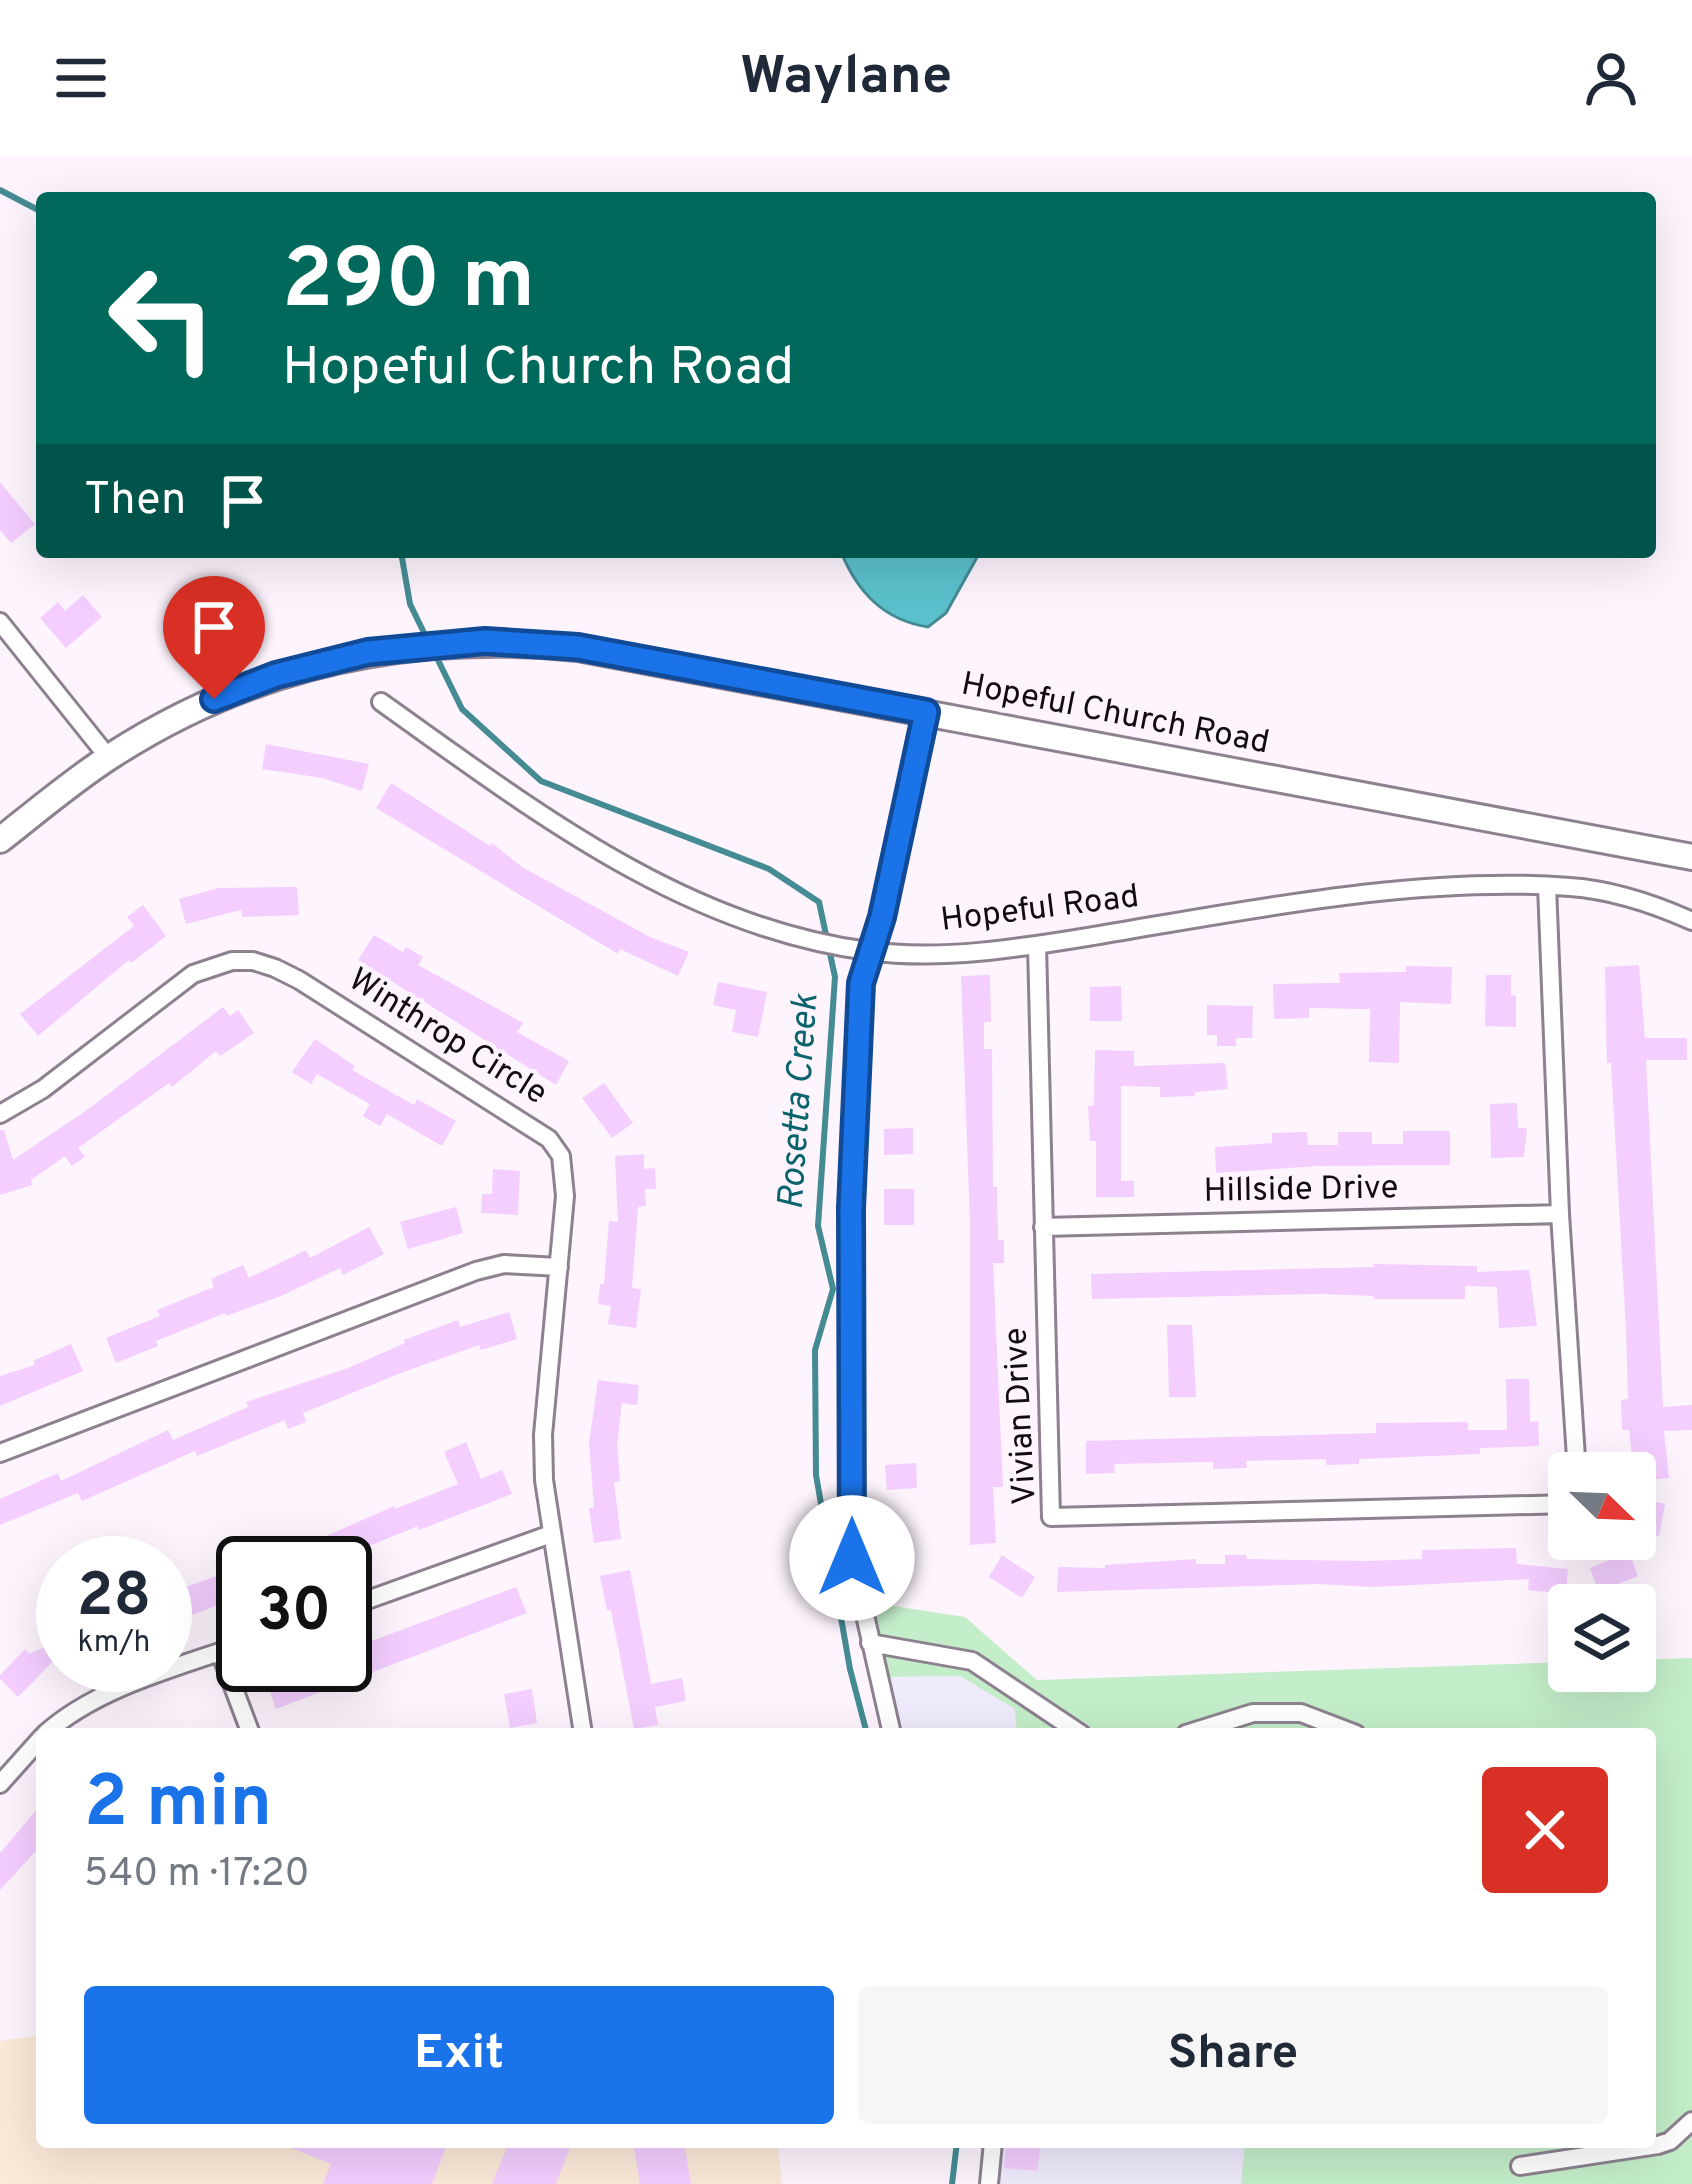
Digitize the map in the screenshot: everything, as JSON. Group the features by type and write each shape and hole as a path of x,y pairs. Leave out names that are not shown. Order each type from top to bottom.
{"main road":[{"name":"Hopeful Church Road","path":"0,840 108,757 168,721 243,687 368,652 468,642 578,647 1692,857"}],"street":[{"path":"0,622 108,757"},
{"name":"Hopeful Road","path":"381,702 562,829 728,916 869,952 928,955 1037,945 1355,897 1490,885 1546,886 1629,898 1692,921"},
{"path":"891,1728 852,1558 851,1208 861,983 882,917 926,712"},
{"path":"1546,886 1576,1452"},
{"name":"Vivian Drive","path":"1037,945 1052,1517 1548,1505"},
{"name":"Winthrop Circle","path":"0,1114 43,1089 194,974 213,965 253,962 299,980 549,1139 561,1156 565,1176 543,1435 551,1534 583,1728"},
{"name":"Hillside Drive","path":"1043,1228 1560,1214"},
{"path":"0,1453 476,1271 527,1263 559,1267"},
{"path":"372,1598 551,1534"},
{"path":"870,1643 972,1661 1072,1728"},
{"path":"52,1728 107,1696 216,1654"},
{"path":"235,1692 249,1728"},
{"path":"1205,1728 1253,1713 1301,1713 1340,1728"},
{"path":"0,1784 36,1744"},
{"path":"1656,2145 1670,2141 1692,2121"},
{"path":"989,2184 992,2148"},
{"path":"1520,2166 1638,2148"}],"shaded area":[{"path":"960,1676 1016,1709 1017,1728 891,1728 878,1677"},
{"path":"36,2036 36,2148 778,2148 782,2184 0,2184 0,2041"},
{"path":"992,2148 1244,2148 1241,2184 988,2184"}],"green space":[{"path":"860,1601 965,1617 1037,1680 1548,1663 1548,1692 1656,1692 1656,1659 1692,1658 1692,2184 1241,2184 1244,2148 1656,2148 1656,1728 1017,1728 1015,1709 960,1676 878,1677"}],"water":[{"path":"844,558 977,558 946,613 928,627 886,611 856,580"}],"building":[{"path":"0,482 35,524 11,543 0,530"},
{"path":"83,595 102,617 66,648 40,618 58,602 65,611"},
{"path":"266,744 369,764 362,791 323,778 262,769"},
{"path":"391,783 490,846 492,843 522,867 650,937 689,952 678,976 620,949 618,954 376,808"},
{"path":"297,887 299,915 242,917 241,910 186,924 179,899 218,888"},
{"path":"143,905 166,936 131,963 129,960 38,1036 20,1014 134,926 127,917"},
{"path":"374,935 403,952 406,947 423,957 418,965 523,1023 517,1032 569,1061 556,1085 358,960"},
{"path":"1639,965 1645,1038 1687,1038 1687,1060 1646,1060 1663,1407 1692,1405 1692,1430 1664,1431 1669,1478 1656,1480 1656,1452 1632,1452 1629,1430 1622,1430 1621,1400 1628,1399 1626,1330 1605,967"},
{"path":"1406,966 1452,967 1451,1004 1400,1002 1399,1063 1369,1062 1370,1009 1309,1008 1309,1018 1274,1019 1273,984 1340,983 1339,973 1406,972"},
{"path":"990,975 991,1022 984,1022 984,1049 992,1049 993,1187 997,1187 998,1240 1004,1240 1004,1263 993,1263 1003,1487 993,1487 996,1543 970,1545 970,1223 961,976"},
{"path":"1486,975 1511,975 1516,1027 1485,1026"},
{"path":"718,982 767,992 758,1037 732,1032 736,1010 713,1005"},
{"path":"1121,986 1122,1021 1090,1021 1090,987"},
{"path":"1207,1005 1253,1006 1252,1038 1236,1038 1236,1046 1217,1046 1217,1035 1207,1035"},
{"path":"223,1007 230,1016 238,1010 254,1033 220,1056 216,1051 172,1087 169,1083 78,1148 85,1157 72,1166 65,1156 31,1180 32,1185 0,1195 0,1130 4,1130 13,1160"},
{"path":"315,1039 355,1066 352,1070 414,1105 417,1099 456,1121 442,1146 387,1114 380,1126 363,1116 370,1104 317,1074 311,1084 292,1072"},
{"path":"1095,1050 1134,1051 1134,1066 1225,1063 1228,1089 1160,1097 1160,1087 1121,1086 1121,1181 1134,1181 1134,1197 1096,1197 1096,1141 1090,1141 1088,1106 1094,1105"},
{"path":"604,1083 633,1123 612,1138 582,1098"},
{"path":"1517,1103 1518,1128 1527,1128 1524,1157 1491,1158 1490,1104"},
{"path":"913,1128 913,1154 884,1155 884,1129"},
{"path":"1403,1131 1450,1131 1450,1165 1216,1173 1215,1147 1272,1143 1272,1133 1307,1132 1308,1145 1338,1145 1338,1132 1372,1132 1372,1144 1403,1144"},
{"path":"644,1154 644,1169 655,1168 656,1189 645,1189 646,1206 638,1207 632,1288 641,1289 636,1328 608,1324 611,1306 598,1304 609,1221 618,1222 615,1156"},
{"path":"493,1169 520,1171 518,1215 481,1213 482,1194 492,1194"},
{"path":"884,1189 914,1189 914,1225 884,1225"},
{"path":"456,1207 463,1233 408,1249 400,1222"},
{"path":"369,1227 384,1254 343,1275 340,1268 281,1296 156,1341 158,1346 116,1363 106,1338 214,1287 211,1279 243,1265 249,1278 306,1250 310,1258"},
{"path":"1374,1264 1477,1266 1477,1272 1529,1270 1537,1326 1499,1328 1497,1287 1465,1286 1465,1299 1320,1294 1092,1299 1091,1274"},
{"path":"509,1312 517,1339 481,1350 479,1345 406,1371 303,1413 306,1422 288,1429 285,1420 197,1456 195,1451 82,1501 78,1493 0,1525 0,1499 58,1473 61,1481 168,1430 173,1440 248,1407 246,1402 348,1368 458,1320 460,1327"},
{"path":"1167,1325 1192,1325 1196,1397 1169,1397"},
{"path":"71,1344 83,1371 0,1406 0,1376 35,1365 33,1361"},
{"path":"1506,1379 1529,1379 1530,1422 1538,1421 1539,1446 1480,1448 1480,1454 1359,1459 1359,1464 1326,1465 1326,1459 1246,1461 1247,1468 1213,1469 1213,1462 1114,1464 1115,1473 1086,1474 1086,1441 1376,1433 1376,1423 1468,1422 1468,1430 1507,1430"},
{"path":"598,1380 639,1385 637,1405 622,1403 617,1444 620,1482 614,1482 621,1539 594,1543 589,1443"},
{"path":"466,1442 481,1479 502,1470 512,1494 372,1545 372,1536 326,1536 458,1484 444,1452"},
{"path":"916,1463 917,1488 887,1490 885,1465"},
{"path":"1656,1502 1665,1504 1656,1535"},
{"path":"1516,1548 1517,1564 1568,1569 1567,1584 1548,1584 1548,1592 1528,1590 1529,1579 1375,1587 1318,1584 1057,1592 1058,1567 1105,1568 1196,1559 1196,1564 1225,1564 1225,1555 1422,1559 1422,1550"},
{"path":"1002,1555 1035,1577 1022,1598 989,1577"},
{"path":"1610,1560 1632,1560 1638,1576 1618,1584 1596,1584 1590,1568"},
{"path":"630,1570 651,1684 682,1678 686,1701 655,1707 658,1725 634,1728 600,1576"},
{"path":"216,1576 216,1606 192,1615 192,1585"},
{"path":"516,1587 527,1613 372,1672 372,1641"},
{"path":"25,1649 29,1654 36,1651 36,1679 18,1697 0,1675"},
{"path":"532,1689 537,1723 510,1728 504,1694"},
{"path":"270,1692 320,1692 276,1709"},
{"path":"36,1810 36,1853 0,1890 0,1853"},
{"path":"291,2148 446,2148 432,2184 323,2184 331,2164"},
{"path":"507,2148 570,2148 556,2184 492,2184"},
{"path":"634,2148 685,2148 691,2184 640,2184"},
{"path":"1006,2148 1040,2148 1037,2171 1004,2168"}],"waterway":[{"name":"Rosetta Creek","path":"0,190 36,209"},
{"name":"Rosetta Creek","path":"402,558 410,604 429,643"},
{"name":"Rosetta Creek","path":"435,654 462,709 541,781 769,869 819,902 835,977 818,1226 833,1289 815,1350 816,1475 850,1669 865,1728"},
{"name":"Rosetta Creek","path":"952,2184 956,2148"}],"route":[{"path":"214,699 276,675 368,652 485,641 578,647 926,712 882,917 861,983 851,1208 852,1558"}]}
